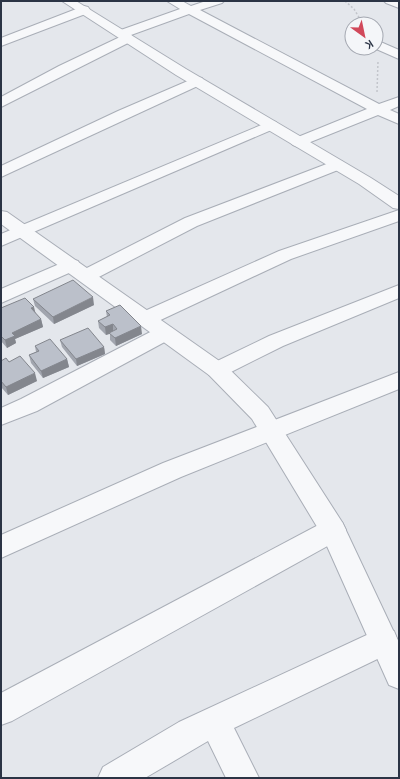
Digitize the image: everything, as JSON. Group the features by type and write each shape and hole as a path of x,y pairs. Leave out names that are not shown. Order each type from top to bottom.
{"street":[{"path":"68,1 399,204"},
{"path":"173,1 399,120"},
{"path":"1,103 125,36 158,20 218,1"},
{"path":"390,1 399,5"},
{"path":"1,42 84,10"},
{"path":"384,48 399,55"},
{"path":"1,172 123,114 197,81"},
{"path":"298,142 399,101"},
{"path":"1,241 271,125"},
{"path":"1,297 78,270 191,222 337,165"},
{"path":"145,319 285,255 399,215"},
{"path":"1,216 217,370 260,413 333,530 399,675"},
{"path":"217,370 276,341 399,291"},
{"path":"1,417 29,405 165,333"},
{"path":"1,547 172,470 272,432 399,380"},
{"path":"1,710 333,530"},
{"path":"114,778 190,733 384,641"},
{"path":"214,721 243,778"}],"path":[{"path":"345,1 354,9 358,16"},
{"path":"376,59 379,64 375,102 378,109"}],"building":[{"path":"73,280 93,297 53,317 33,299"},
{"path":"25,298 34,307 31,308 41,319 12,333 15,336 5,340 1,336 1,308"},
{"path":"120,305 141,326 115,338 109,333 117,329 113,324 105,327 98,321 110,315 106,311"},
{"path":"88,328 104,347 76,359 60,340"},
{"path":"50,339 67,359 41,371 29,355 39,351 35,346"},
{"path":"20,356 35,373 6,387 1,381 1,361 6,358 9,362"}]}
